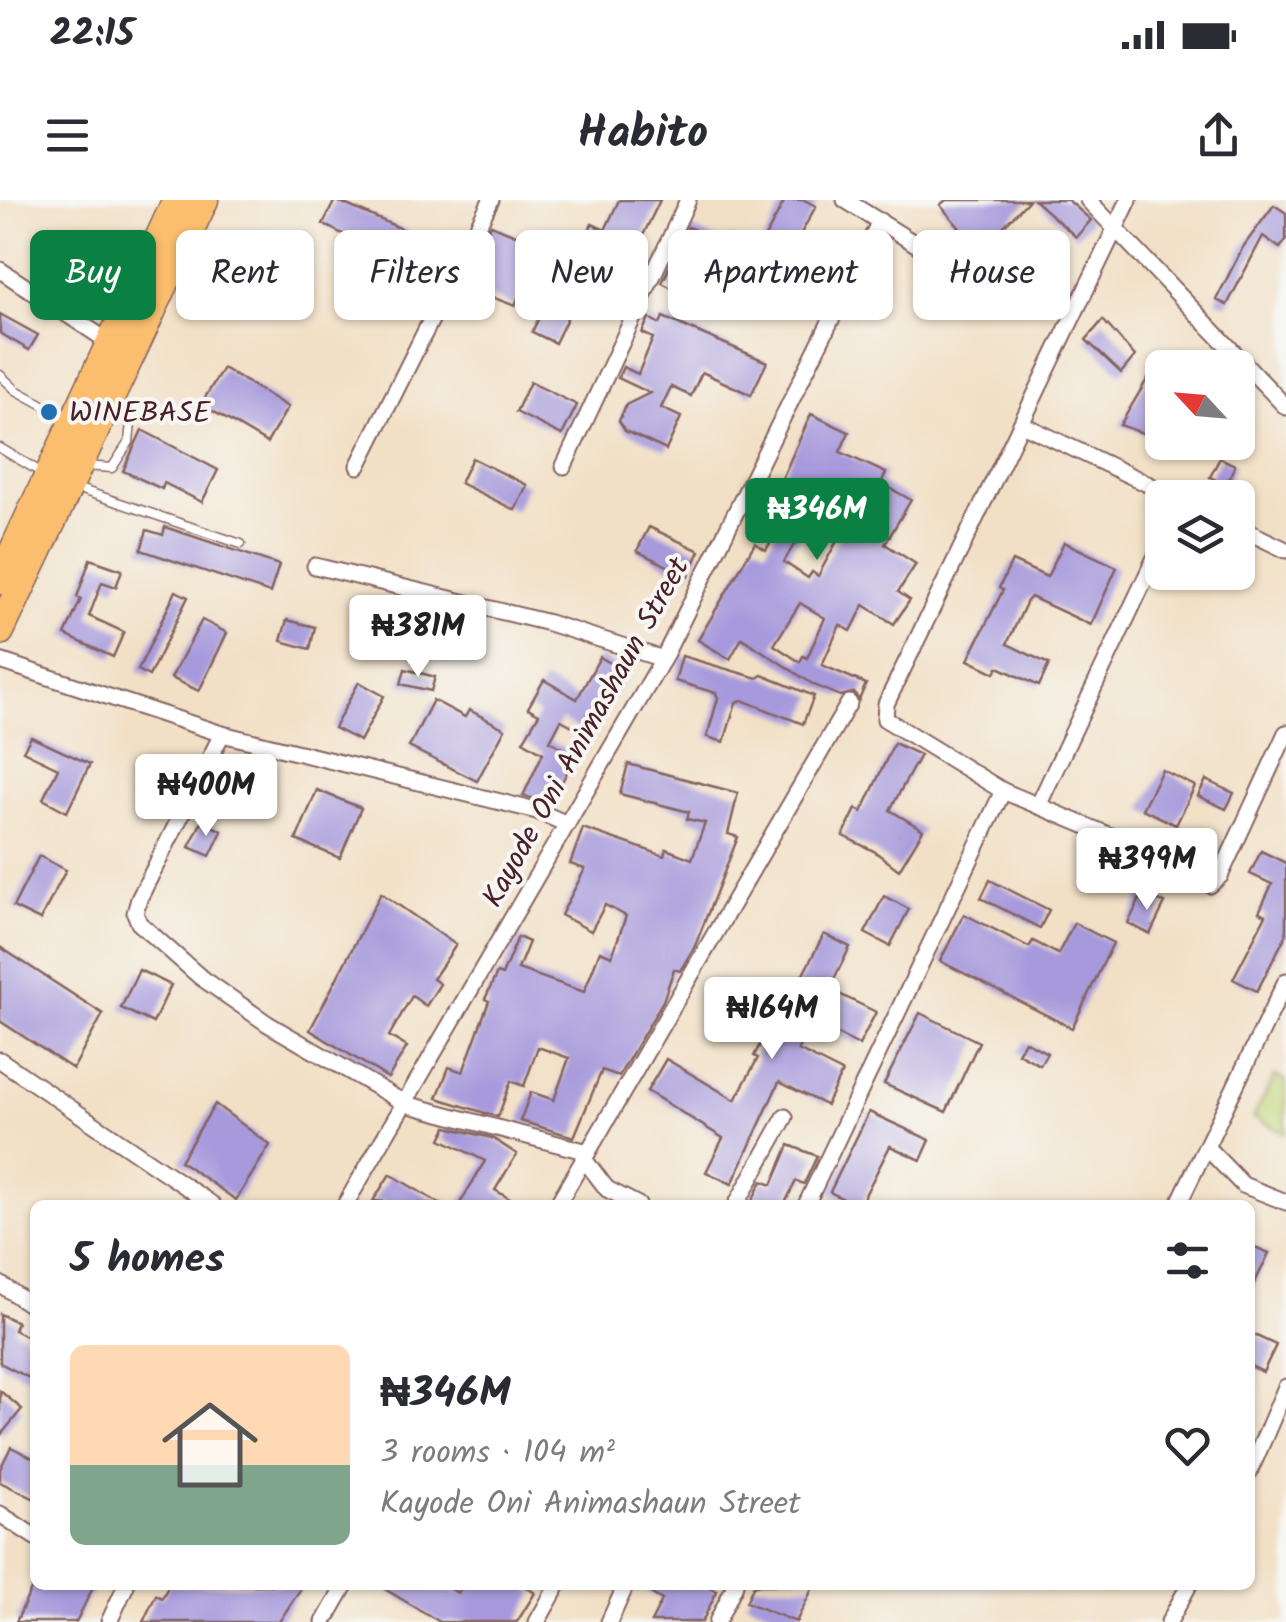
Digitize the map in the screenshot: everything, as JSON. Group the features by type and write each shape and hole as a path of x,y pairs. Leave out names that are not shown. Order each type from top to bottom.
{"highway":[{"path":"0,631 65,476 73,421 176,200"},
{"path":"190,230 204,200"},
{"path":"0,580 110,399 176,259"}],"street":[{"path":"358,466 492,200"},
{"path":"564,466 688,200"},
{"path":"846,200 913,242"},
{"path":"1088,200 1286,407"},
{"path":"1129,200 884,713 889,725 1003,792 1210,885 1220,876 1286,733"},
{"name":"Kayode Oni Animashaun Street","path":"348,1200 663,658 880,221"},
{"path":"0,270 110,342"},
{"path":"1024,425 1145,483"},
{"path":"1255,535 1286,550"},
{"path":"314,566 550,622 663,658"},
{"path":"1038,806 1145,579"},
{"path":"0,661 222,734 537,811 566,824"},
{"path":"560,1200 850,703"},
{"path":"222,734 139,899 135,913 138,923 199,976 268,1024 406,1104 586,1155 607,1189 628,1200"},
{"path":"808,1200 1003,792"},
{"path":"1180,1200 1286,980"},
{"path":"0,1060 206,1200"},
{"path":"739,1200 785,1117"},
{"path":"1206,1147 1242,1186 1286,1202"},
{"path":"0,1284 30,1305"},
{"path":"1255,1460 1286,1387"},
{"path":"0,1514 30,1534"},
{"path":"108,1622 118,1590"},
{"path":"324,1622 342,1590"},
{"path":"538,1622 555,1590"},
{"path":"609,1622 624,1590"},
{"path":"717,1622 733,1590"},
{"path":"1169,1622 1186,1590"}],"lane":[{"path":"0,376 16,390 73,421"},
{"path":"0,448 241,544"}],"green space":[{"path":"1275,1076 1286,1081 1286,1134 1253,1117"}],"building":[{"path":"335,200 404,230 335,230 323,224"},
{"path":"619,200 660,200 646,230 605,230"},
{"path":"785,200 804,200 816,206 803,230 769,230"},
{"path":"946,200 1029,200 1000,230 962,230 940,205"},
{"path":"1034,200 1068,200 1091,220 1076,237"},
{"path":"1274,205 1286,213 1286,240 1280,248 1263,236 1227,305 1216,300 1243,247"},
{"path":"491,225 515,235 515,306 495,298 495,230 488,230"},
{"path":"0,314 38,335 29,350 0,333"},
{"path":"663,317 767,362 751,395 702,372 691,396 671,387 661,408 681,417 666,450 625,431 619,421 626,405 650,393 618,378 623,367 638,374 653,338 642,333 649,318 660,324"},
{"path":"538,320 566,320 555,343 532,332"},
{"path":"1103,320 1135,356 1121,373 1086,340"},
{"path":"223,368 288,407 267,443 201,404"},
{"path":"530,382 577,405 562,435 516,412"},
{"path":"1145,383 1145,434 1120,425"},
{"path":"811,414 849,432 840,452 886,473 881,483 911,500 885,544 916,564 898,592 910,600 894,624 864,605 851,631 840,625 822,665 866,684 859,700 854,693 840,696 814,685 742,638 730,659 698,640 755,543 766,550 789,509 772,501","holes":["812,513 844,528 818,576 812,572 808,578 784,562","800,603 825,618 807,658 803,656 800,662 774,645"]},
{"path":"142,430 218,470 202,502 164,483 162,489 123,471"},
{"path":"472,458 527,485 515,510 460,483"},
{"path":"1219,460 1235,465 1228,480 1210,477"},
{"path":"165,527 279,565 270,593 141,550 147,530 163,535"},
{"path":"649,527 700,551 688,576 637,551"},
{"path":"1064,542 1117,567 1091,625 1031,597 1027,601 1007,644 1049,664 1039,686 998,667 995,673 968,660 1003,590 999,588 1012,561 1047,577"},
{"path":"90,559 122,570 116,587 102,582 89,616 124,632 113,657 65,635 81,599 77,597"},
{"path":"176,591 188,597 149,676 138,670"},
{"path":"202,620 227,633 199,691 171,678"},
{"path":"287,620 315,627 310,649 281,641"},
{"path":"682,656 757,678 762,675 814,696 803,724 742,700 736,703 724,742 707,737 718,698 716,693 675,681"},
{"path":"600,657 626,672 610,703 591,736 561,720 550,741 576,755 555,795 546,791 542,801 523,796 543,753 523,741 539,714 528,708 544,680 577,699"},
{"path":"405,669 435,677 431,691 401,684"},
{"path":"359,682 384,696 360,741 334,728"},
{"path":"433,700 465,717 469,710 505,729 477,781 409,747"},
{"path":"31,737 90,764 67,812 43,799 58,768 23,751"},
{"path":"894,743 920,755 890,810 923,830 899,870 874,851 843,836 856,809 862,812"},
{"path":"628,764 738,793 728,834 738,837 695,946 680,971 674,969 663,1001 619,1076 602,1070 574,1137 520,1121 531,1092 554,1100 569,1058 538,1047 524,1086 511,1081 498,1117 437,1098 449,1067 463,1072 489,1001 485,999 497,973 502,975 518,937 529,942 518,969 584,992 600,951 612,956 626,916 605,905 591,931 561,915 585,869 570,864 583,828 664,856 666,849 692,859 705,823 687,819 689,812 620,794"},
{"path":"1162,770 1195,786 1176,825 1142,809"},
{"path":"1206,780 1234,793 1226,809 1198,796"},
{"path":"317,790 361,808 340,858 296,840"},
{"path":"202,821 222,831 210,856 189,847"},
{"path":"1261,851 1286,863 1286,935 1257,991 1233,979 1266,915 1259,912 1272,884 1250,874"},
{"path":"39,856 66,870 40,920 13,907"},
{"path":"990,880 1049,910 1040,928 981,898"},
{"path":"381,893 456,945 433,979 440,984 426,1006 412,996 389,1036 407,1047 388,1078 310,1030"},
{"path":"1143,893 1165,903 1150,934 1128,923"},
{"path":"884,896 909,909 890,946 865,933"},
{"path":"964,914 1029,947 1033,941 1058,954 1074,923 1113,943 1072,1028 940,961"},
{"path":"824,934 850,947 829,989 876,1012 859,1045 817,1024 813,1030 809,1028 798,1050 842,1072 826,1105 779,1082 732,1184 706,1172 723,1138 647,1091 666,1059 735,1100 790,988 795,990"},
{"path":"0,947 103,1014 73,1069 0,1021"},
{"path":"139,970 171,985 153,1023 121,1008"},
{"path":"920,1013 979,1042 946,1112 884,1084"},
{"path":"1025,1041 1047,1053 1040,1065 1018,1053"},
{"path":"215,1104 270,1145 236,1200 180,1161"},
{"path":"869,1112 930,1140 921,1160 890,1146 863,1200 845,1200 830,1192"},
{"path":"447,1127 492,1138 517,1154 495,1190 512,1200 462,1200 485,1161 441,1139"},
{"path":"789,1145 817,1156 804,1184 796,1181 786,1200 752,1200 762,1181 772,1185"},
{"path":"390,1174 434,1200 374,1200"},
{"path":"1255,1247 1269,1253 1255,1282"},
{"path":"0,1314 17,1322 14,1330 30,1338 30,1378 0,1363"},
{"path":"1255,1335 1276,1345 1263,1372 1255,1368"},
{"path":"0,1391 22,1409 0,1436"},
{"path":"11,1447 30,1456 30,1497 0,1482 0,1469"},
{"path":"31,1590 92,1590 76,1622 16,1622"},
{"path":"166,1590 300,1590 279,1622 143,1622 156,1595 162,1598"},
{"path":"386,1590 535,1593 517,1622 440,1622"},
{"path":"645,1590 717,1591 702,1622 651,1622 662,1600"},
{"path":"752,1590 812,1590 796,1622 746,1602"}],"place":[{"name":"WINEBASE","path":"49,412"}]}
